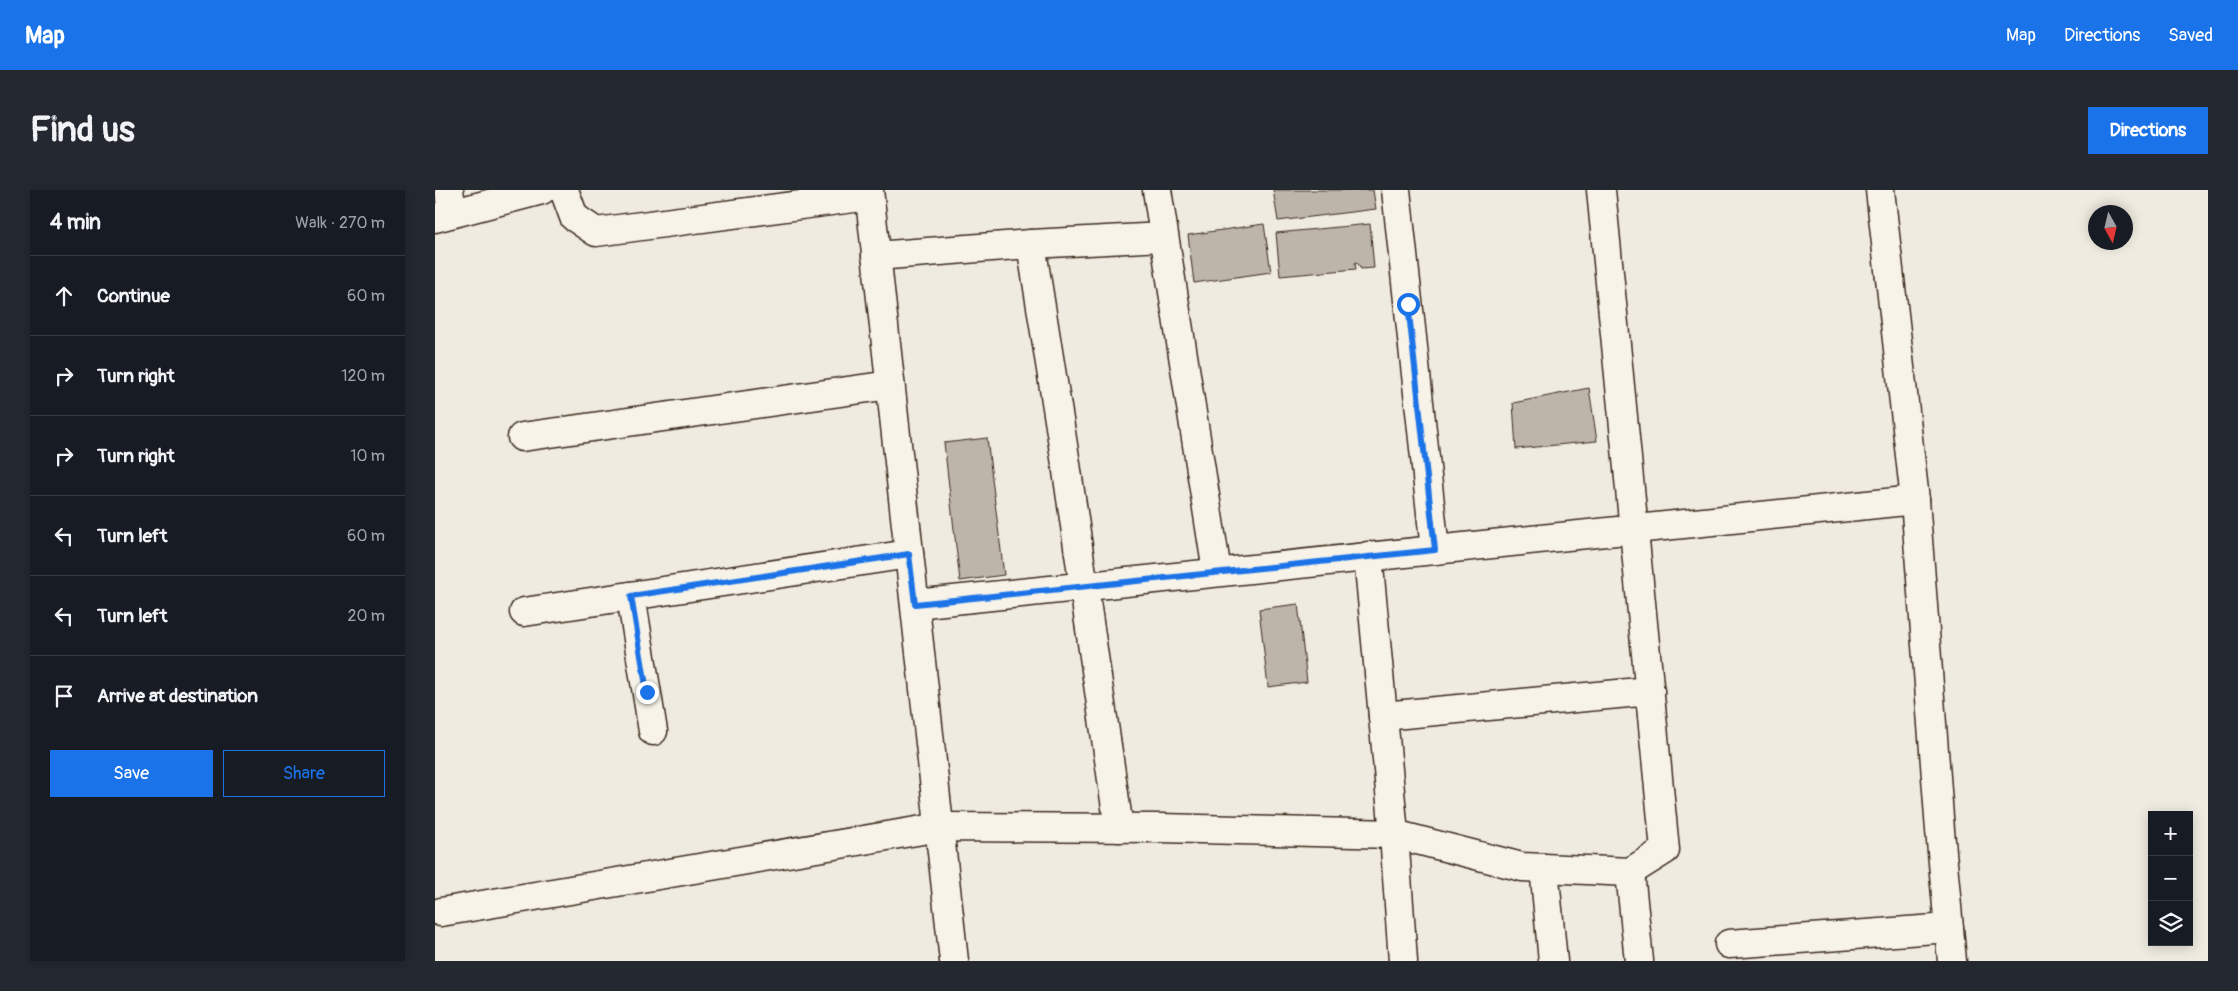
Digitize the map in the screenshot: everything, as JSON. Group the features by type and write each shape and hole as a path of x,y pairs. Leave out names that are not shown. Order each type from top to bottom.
{"street":[{"path":"445,207 542,190"},
{"path":"564,190 574,217 596,232 869,193 954,961"},
{"path":"1157,190 1163,238 1217,572"},
{"path":"1396,190 1435,550"},
{"path":"441,912 940,827 1119,828 1394,834 1522,867 1630,872 1665,850 1601,190"},
{"path":"1880,190 1915,500 1952,961"},
{"path":"876,256 1031,244 1163,238"},
{"path":"1031,244 1119,828"},
{"path":"521,437 890,385"},
{"path":"915,604 1915,500"},
{"path":"523,612 909,554"},
{"path":"1368,556 1394,834 1403,961"},
{"path":"631,596 653,731"},
{"path":"1383,716 1650,691"},
{"path":"1544,868 1553,961"},
{"path":"1630,872 1639,961"},
{"path":"1729,944 1779,951 1949,928"}],"building":[{"path":"1273,190 1373,190 1376,209 1278,221"},
{"path":"1264,224 1271,272 1194,283 1188,235"},
{"path":"1370,224 1374,268 1361,269 1357,262 1355,263 1356,269 1280,276 1276,233"},
{"path":"1589,388 1597,441 1516,449 1513,403"},
{"path":"987,438 1004,575 960,581 944,443"},
{"path":"1298,604 1307,682 1268,687 1259,609"}],"route":[{"path":"647,692 631,596 909,554 915,604 1435,550 1408,304"}]}
